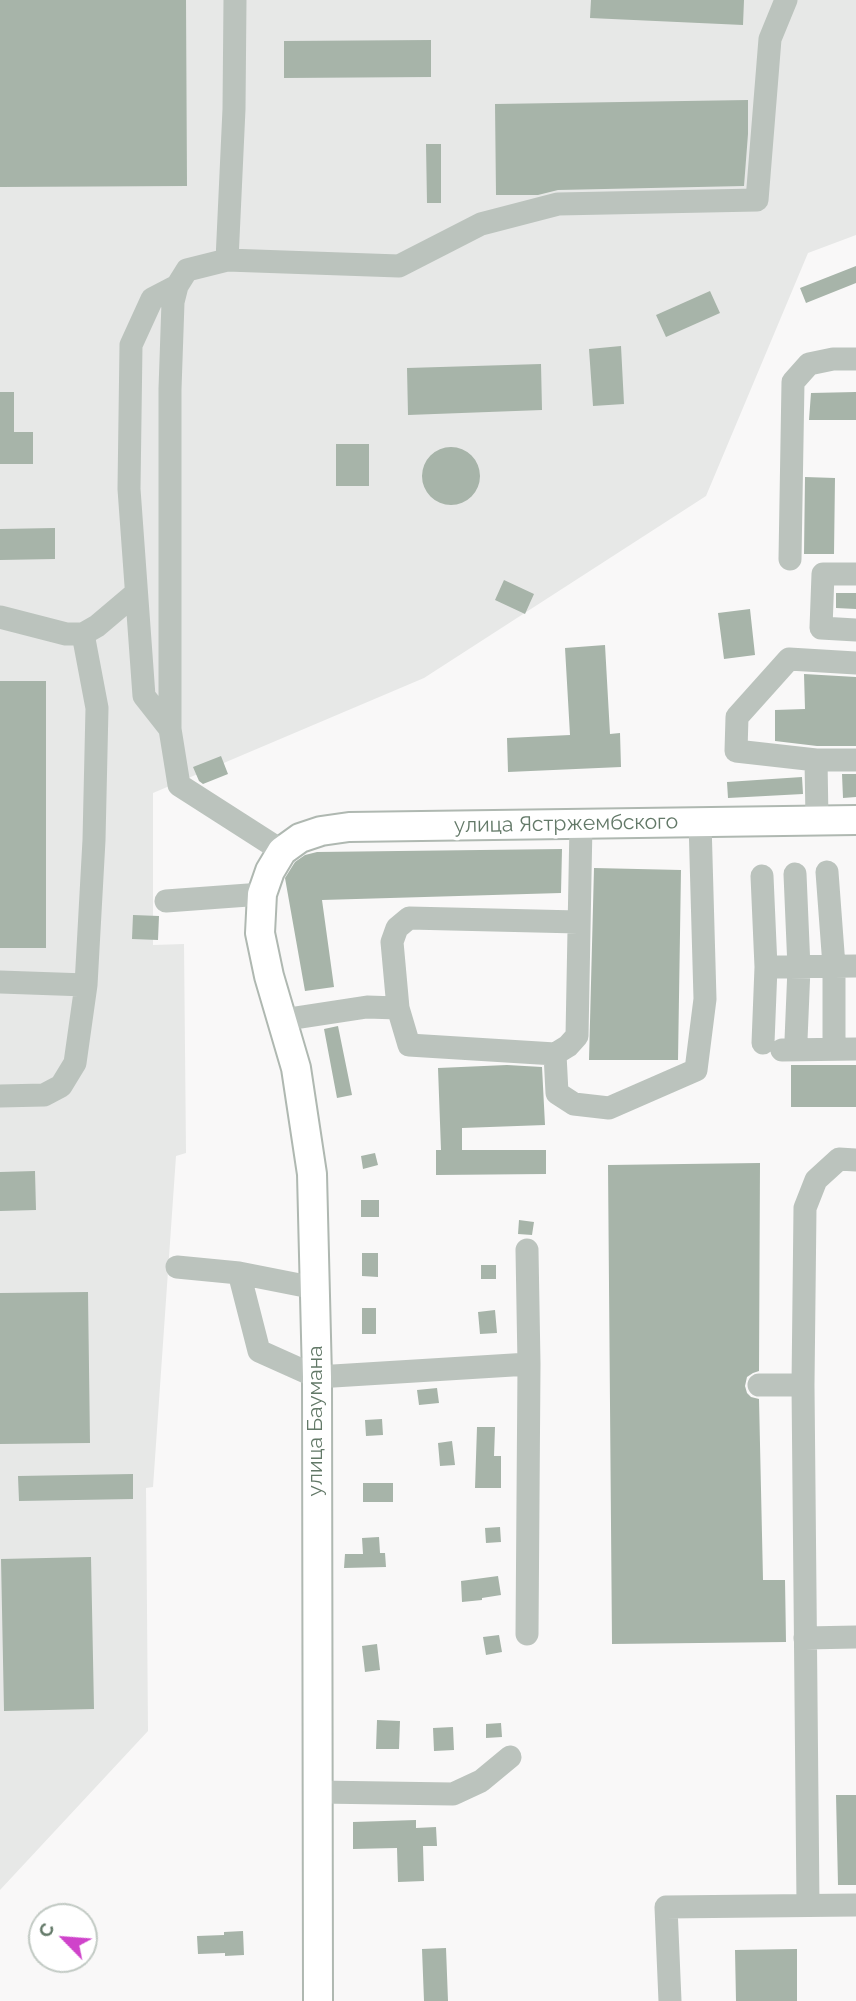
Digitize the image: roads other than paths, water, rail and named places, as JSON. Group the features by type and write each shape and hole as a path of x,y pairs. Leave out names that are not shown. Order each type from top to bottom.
{"main road":[{"name":"улица Ястржембского","path":"282,851 300,838 321,831 349,827 856,820"},
{"name":"улица Баумана","path":"282,851 270,871 262,894 260,933 268,976 296,1068 313,1174 317,1377 318,2001"}],"street":[{"path":"227,260 234,109 235,0"},
{"path":"282,851 179,785 170,729 170,389 173,302 177,286 187,271 227,260 399,266 481,224 558,204 757,201 770,39 786,0"},
{"path":"170,729 144,696 129,489 130,392 131,345 152,299 177,286"},
{"path":"790,559 793,382 809,364 833,359 856,359"},
{"path":"130,392 170,389"},
{"path":"856,574 823,573 821,628 856,630"},
{"path":"0,617 66,634 83,634 97,626 136,593"},
{"path":"0,1096 44,1095 61,1086 75,1063 86,985 94,840 97,708 83,634"},
{"path":"856,663 789,659 737,716 736,751 816,760 856,760"},
{"path":"816,760 817,820"},
{"path":"555,1054 557,1093 574,1104 609,1108 696,1070 705,999 700,822"},
{"path":"578,922 408,918 397,928 392,942 398,1008 410,1045 555,1054 577,1036 582,824"},
{"path":"780,1045 845,1046 845,966 827,872"},
{"path":"780,1045 799,968 795,874"},
{"path":"762,876 766,967 780,1045"},
{"path":"166,901 262,894"},
{"path":"766,967 845,966"},
{"path":"0,982 86,985"},
{"path":"282,1020 368,1007 398,1008"},
{"path":"808,1905 803,1385 805,1208 816,1181 831,1166 839,1159 856,1160"},
{"path":"527,1250 530,1364 527,1634"},
{"path":"177,1267 239,1273 315,1289"},
{"path":"239,1273 259,1351 317,1377 530,1364"},
{"path":"759,1385 803,1385"},
{"path":"806,1638 856,1636"},
{"path":"318,1792 453,1794 481,1781 510,1757"},
{"path":"670,2001 666,1907 856,1905"}]}
